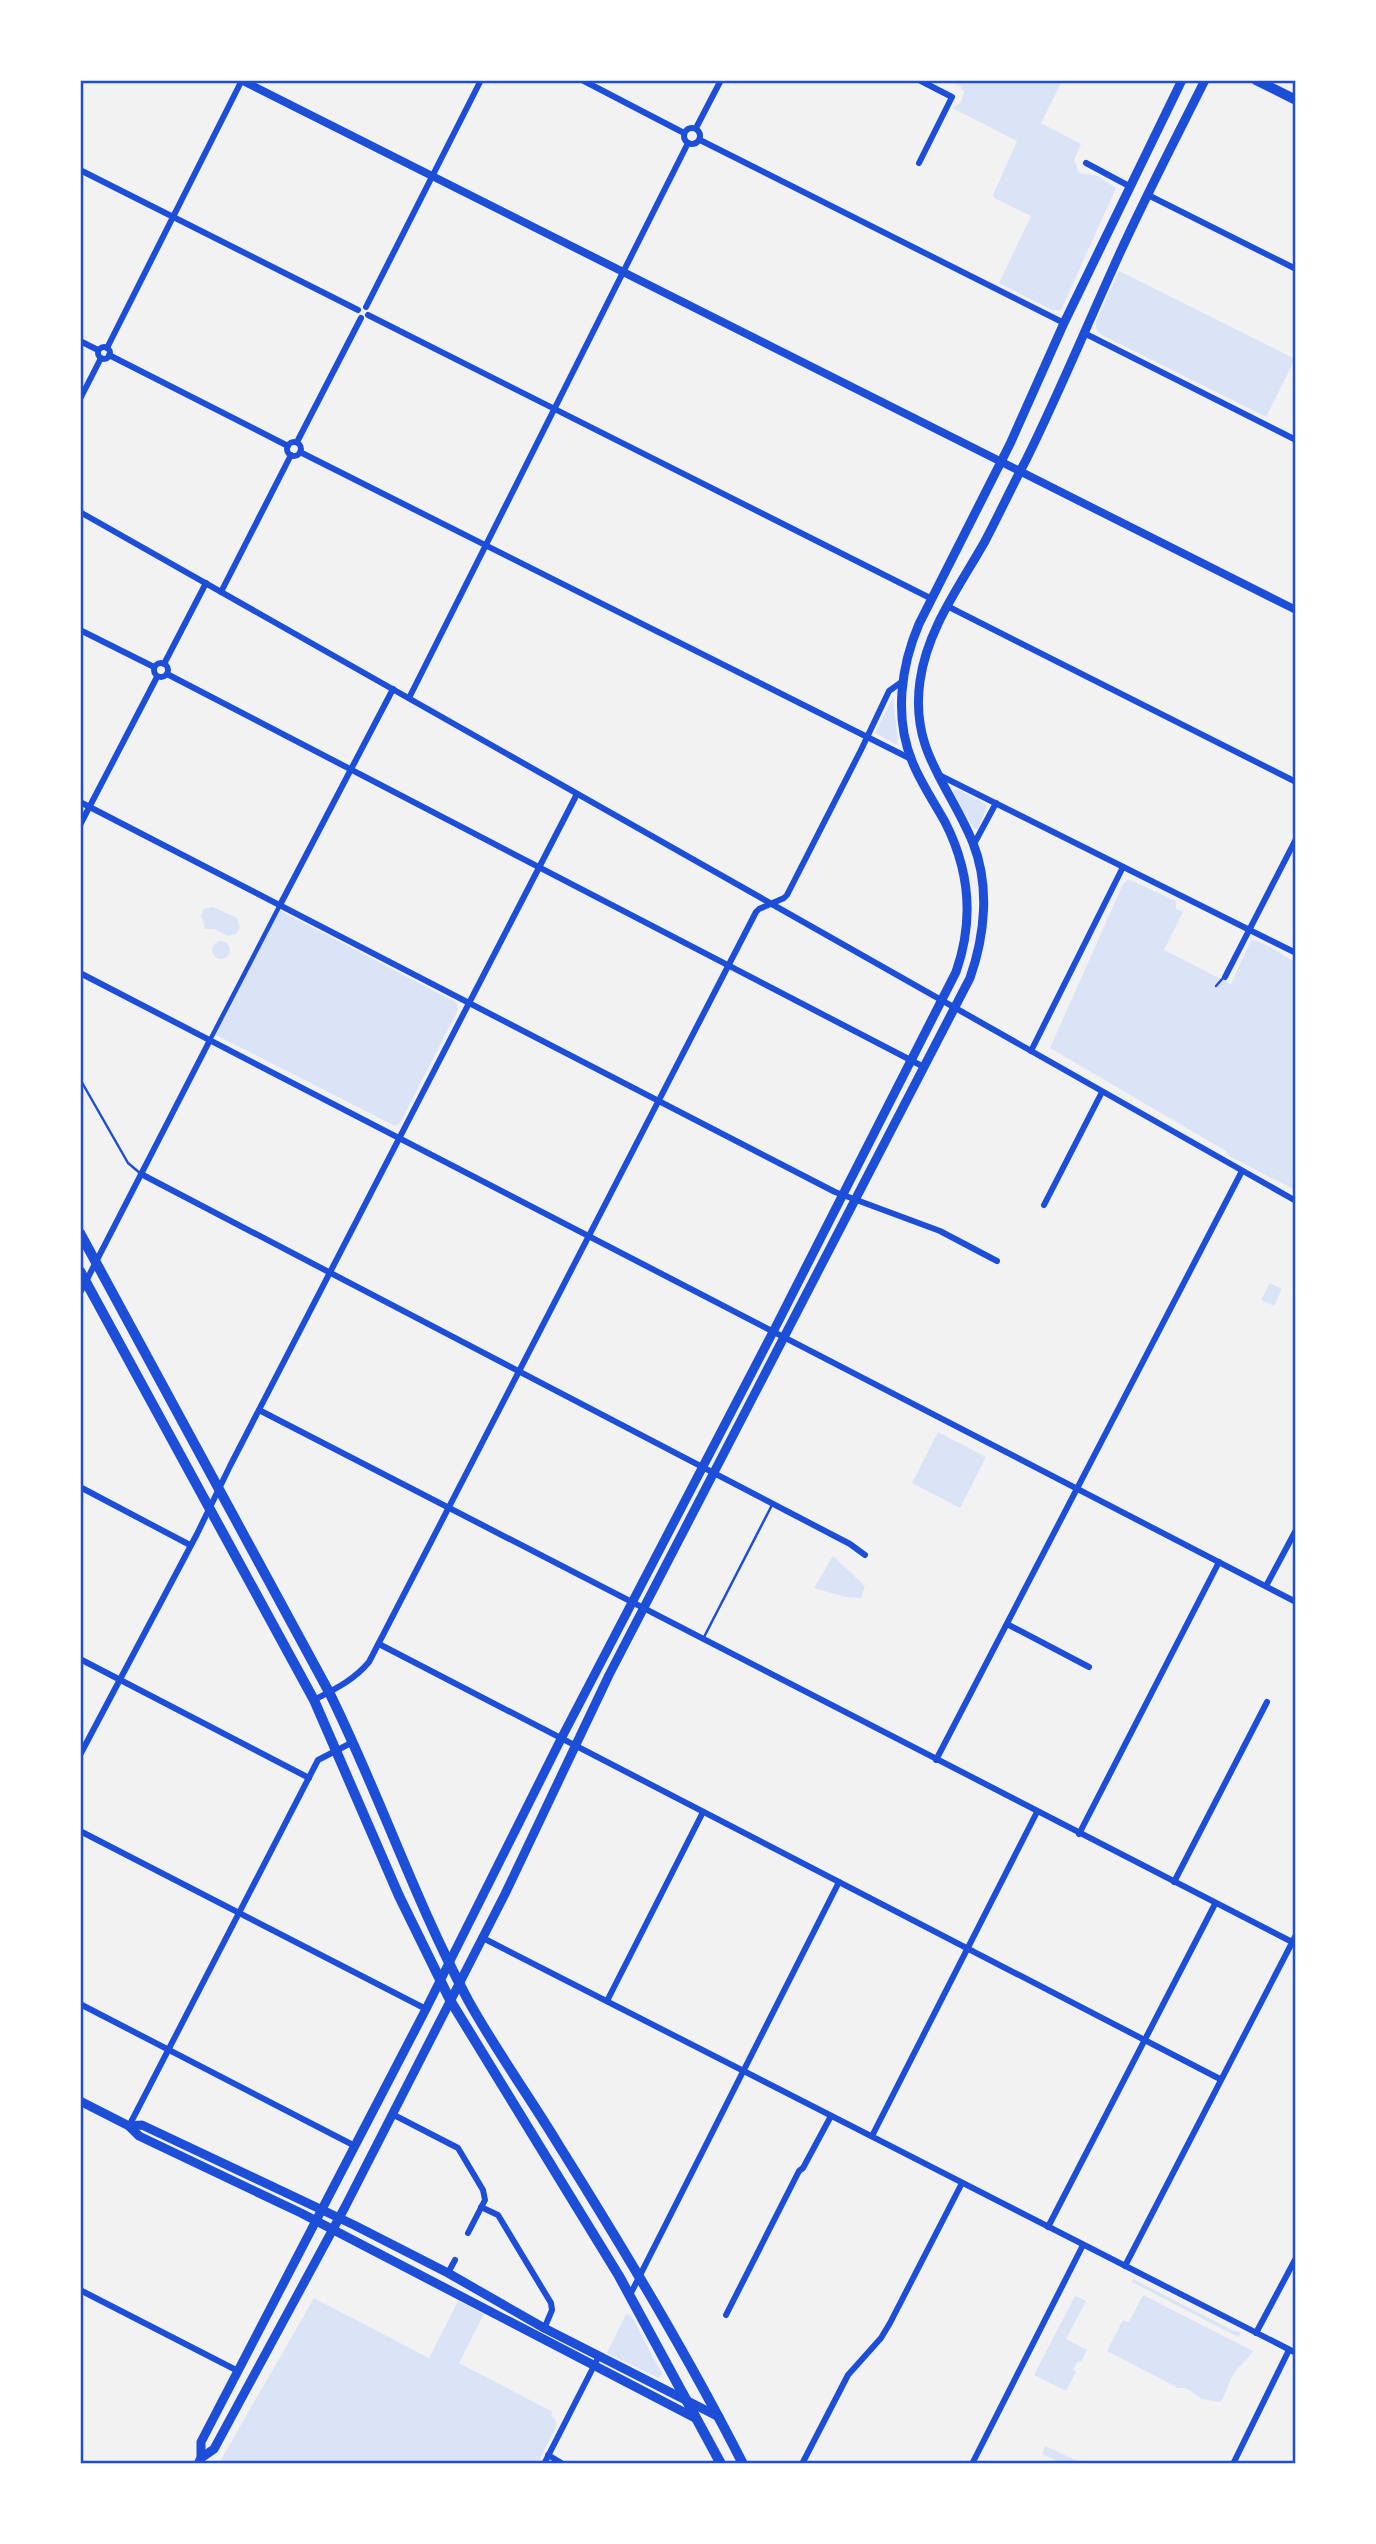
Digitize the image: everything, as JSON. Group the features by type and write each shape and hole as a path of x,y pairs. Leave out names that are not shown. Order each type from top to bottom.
{"main road":[{"path":"199,2460 201,2442 773,1332 942,1001 962,955 969,899 967,884 953,839 911,759 903,717 903,681 913,639 1001,463 1064,323 1182,80"},
{"path":"199,2460 214,2449 339,2217 483,1937 575,1744 644,1608 955,1009 976,960 984,920 981,880 974,845 935,773 922,736 918,696 925,656 947,606 986,540 1020,472 1148,195 1205,80"},
{"path":"1256,80 1296,100"},
{"path":"80,1233 329,1692 415,1888 469,2001 639,2276 743,2463"},
{"path":"80,1271 314,1700 338,1749 399,1896 450,2000 629,2296 721,2463"},
{"path":"80,2101 129,2126 139,2136 542,2332 599,2356 719,2417"},
{"path":"129,2126 142,2125 323,2209 448,2273 594,2366 698,2419"}],"street":[{"path":"297,442 481,80"},
{"path":"582,80 684,133"},
{"path":"696,128 721,80"},
{"path":"919,80 952,97 919,163"},
{"path":"80,398 105,357 107,348 242,81 1296,610"},
{"path":"684,133 691,127 700,132 699,140 688,144"},
{"path":"684,133 688,144"},
{"path":"699,140 1064,323"},
{"path":"409,698 688,144"},
{"path":"1086,163 1129,186"},
{"path":"80,170 932,599"},
{"path":"1148,195 1296,269"},
{"path":"1084,333 1296,440"},
{"path":"80,341 98,350 107,348"},
{"path":"98,350 98,355 288,446"},
{"path":"288,446 297,442"},
{"path":"297,442 301,447 300,452"},
{"path":"288,446 291,455"},
{"path":"300,452 911,759"},
{"path":"291,455 300,452"},
{"path":"221,592 291,455"},
{"path":"80,512 1296,1201"},
{"path":"164,664 206,583"},
{"path":"947,606 1296,782"},
{"path":"80,630 154,667"},
{"path":"154,667 164,664"},
{"path":"164,664 167,674"},
{"path":"154,667 153,671 157,677"},
{"path":"157,677 167,674"},
{"path":"167,674 925,1067"},
{"path":"80,825 157,677"},
{"path":"314,1700 360,1672 369,1662 759,909 787,895 889,691 903,681"},
{"path":"80,1293 393,689"},
{"path":"935,773 1296,953"},
{"path":"80,1755 577,794"},
{"path":"80,802 842,1194 940,1231 997,1261"},
{"path":"974,845 996,803"},
{"path":"1225,977 1296,839"},
{"path":"1031,1051 1124,867"},
{"path":"80,973 1296,1602"},
{"path":"1044,1205 1102,1091"},
{"path":"936,1760 1242,1171"},
{"path":"141,1174 715,1472 850,1544 865,1555"},
{"path":"259,1410 1293,1943"},
{"path":"80,1487 190,1545"},
{"path":"1266,1586 1296,1530"},
{"path":"1079,1834 1219,1562"},
{"path":"1007,1624 1089,1667"},
{"path":"379,1644 1220,2078"},
{"path":"80,1659 309,1778"},
{"path":"1174,1882 1267,1702"},
{"path":"129,2126 320,1758 353,1742"},
{"path":"607,2001 704,1812"},
{"path":"872,2136 1037,1812"},
{"path":"80,1831 426,2009"},
{"path":"629,2296 839,1882"},
{"path":"1048,2227 1215,1904"},
{"path":"1125,2266 1296,1934"},
{"path":"483,1937 1292,2352 1233,2463"},
{"path":"80,2004 355,2146"},
{"path":"392,2114 458,2148 483,2190 485,2200 468,2233"},
{"path":"726,2315 799,2171 831,2116"},
{"path":"802,2463 848,2375 881,2338 890,2323 962,2182"},
{"path":"481,2207 498,2216 551,2303 552,2310 542,2332"},
{"path":"972,2463 1083,2245"},
{"path":"1256,2333 1296,2258"},
{"path":"448,2273 455,2260"},
{"path":"80,2290 238,2371"},
{"path":"544,2463 599,2356"},
{"path":"548,2455 563,2463"}],"lane":[{"path":"1216,986 1219,980 1225,977"},
{"path":"80,1079 128,1163 141,1174"},
{"path":"703,1639 773,1503"}],"shaded area":[{"path":"938,81 1062,81 1041,123 1081,144 1074,160 1079,173 1098,176 1116,188 1061,310 1052,310 999,283 1031,216 994,198 993,195 1017,141 952,108 961,102 964,92 962,88 956,84"},
{"path":"1119,271 1295,359 1266,417 1100,334 1096,329 1096,322"},
{"path":"893,697 898,742 897,745 875,733"},
{"path":"957,789 987,806 978,829 974,829 953,793 953,790"},
{"path":"1128,879 1176,901 1176,909 1183,912 1164,950 1231,984 1251,940 1266,945 1295,962 1295,1190 1229,1156 1226,1151 1050,1048 1123,884"},
{"path":"213,907 237,918 240,927 236,934 228,936 214,929 205,929 201,915 204,909"},
{"path":"275,908 457,1003 458,1010 400,1123 395,1126 214,1034"},
{"path":"221,941 227,944 230,950 227,956 221,959 215,956 212,950 215,944"},
{"path":"1270,1283 1282,1289 1274,1306 1261,1300"},
{"path":"938,1432 986,1457 960,1508 912,1483"},
{"path":"833,1556 865,1586 861,1598 845,1597 814,1588"},
{"path":"1133,2279 1232,2330 1241,2332 1238,2337 1132,2282"},
{"path":"1143,2295 1253,2351 1231,2378 1220,2402 1202,2399 1186,2388 1178,2388 1107,2351 1123,2320 1129,2322"},
{"path":"1075,2296 1086,2301 1066,2339 1087,2350 1073,2370 1076,2372 1066,2391 1034,2375"},
{"path":"314,2298 429,2358 458,2301 484,2314 459,2363 553,2412 551,2415 556,2421 556,2427 538,2463 219,2463"},
{"path":"626,2314 631,2315 662,2374 659,2378 607,2353"},
{"path":"1045,2446 1082,2463 1062,2463 1042,2454"}]}
